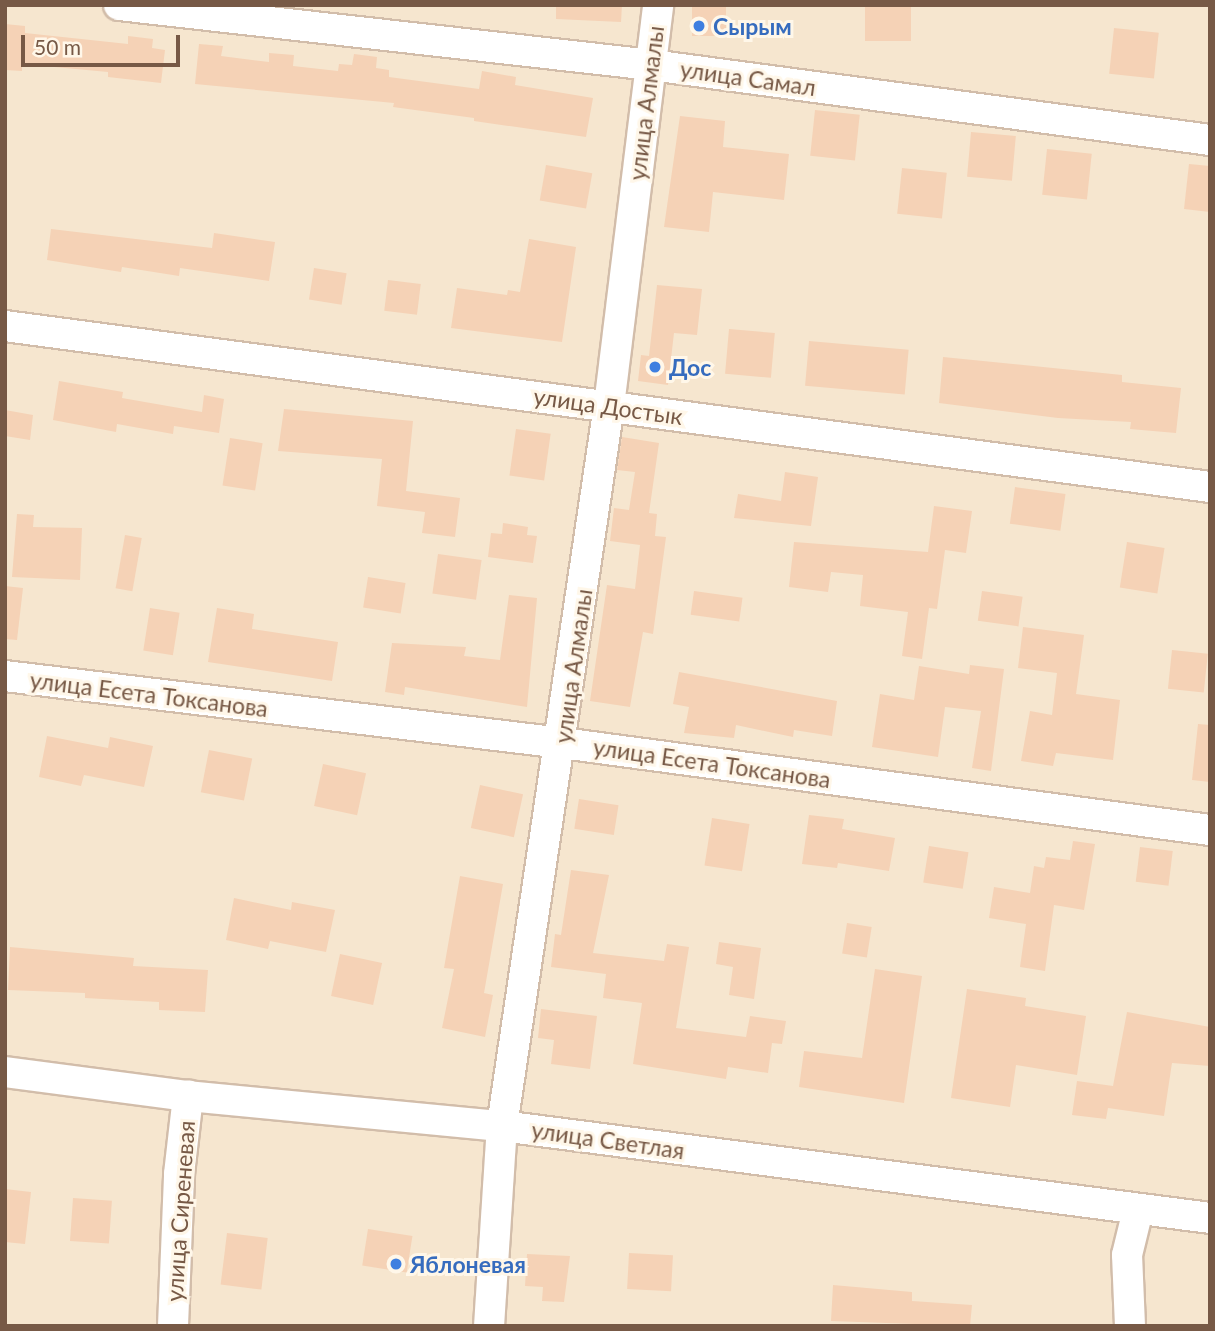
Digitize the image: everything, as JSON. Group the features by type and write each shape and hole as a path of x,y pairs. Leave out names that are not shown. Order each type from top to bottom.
{"street":[{"name":"улица Самал","path":"119,5 651,65 1210,140"},
{"name":"улица Алмалы","path":"489,1326 502,1126 562,743 609,407 658,5"},
{"name":"улица Достык","path":"5,327 1210,487"},
{"name":"улица Есета Токсанова","path":"5,676 562,743 1210,830"},
{"name":"улица Светлая","path":"5,1072 188,1096 502,1126 1210,1218"},
{"name":"улица Сиреневая","path":"173,1326 179,1174 188,1096"},
{"path":"1130,1326 1127,1255 1138,1210"}],"shaded area":[{"path":"5,5 1210,5 1210,1326 5,1326"}],"building":[{"path":"556,5 622,5 621,22 556,19"},
{"path":"692,5 726,5 726,36 692,36"},
{"path":"865,5 911,5 911,41 865,41"},
{"path":"5,24 25,26 25,33 128,44 128,36 153,39 152,48 165,50 161,83 108,77 108,72 22,64 22,71 5,70"},
{"path":"1114,28 1159,33 1154,78 1109,74"},
{"path":"199,44 223,46 221,56 269,62 269,53 294,55 293,66 338,71 339,64 352,65 354,54 377,57 376,68 389,70 389,77 479,89 482,71 516,77 515,85 593,98 586,137 393,107 394,103 195,84"},
{"path":"815,110 860,115 855,160 810,156"},
{"path":"680,116 725,121 723,147 789,154 784,200 713,192 709,232 664,227"},
{"path":"971,132 1016,136 1012,181 967,177"},
{"path":"1047,149 1092,154 1087,199 1042,195"},
{"path":"1189,164 1210,166 1210,212 1184,209"},
{"path":"546,165 592,173 586,209 540,200"},
{"path":"902,168 947,173 942,218 897,214"},
{"path":"51,229 212,248 214,233 275,242 269,281 180,268 179,276 122,267 121,272 47,260"},
{"path":"529,239 576,247 562,342 451,328 457,288 507,295 508,290 520,292"},
{"path":"314,268 347,273 342,305 309,300"},
{"path":"388,280 421,284 417,315 384,311"},
{"path":"657,285 702,289 697,335 674,333 668,385 638,381 641,355 649,356"},
{"path":"729,329 775,333 771,378 725,374"},
{"path":"809,341 909,350 905,395 805,386"},
{"path":"943,357 1122,375 1122,382 1181,388 1176,433 1130,429 1131,422 1058,418 939,403"},
{"path":"59,381 123,392 122,398 202,412 204,395 224,399 219,433 174,426 173,434 117,424 116,432 53,420"},
{"path":"284,409 413,421 406,491 460,498 455,537 422,533 425,512 377,506 382,459 278,451"},
{"path":"5,410 33,415 30,440 5,436"},
{"path":"516,429 551,434 544,480 509,476"},
{"path":"622,437 659,443 649,513 657,514 655,536 666,537 653,634 643,632 630,707 590,701 607,585 635,589 640,545 610,541 614,508 629,510 635,472 617,470"},
{"path":"230,438 263,443 255,491 222,485"},
{"path":"785,472 818,477 811,526 734,518 738,494 781,501"},
{"path":"1015,487 1066,494 1060,531 1010,524"},
{"path":"934,506 972,511 966,553 945,550 937,609 929,608 922,659 902,656 908,612 860,606 863,575 831,572 828,592 789,587 794,542 928,552"},
{"path":"17,514 34,515 33,527 82,528 80,580 12,577"},
{"path":"503,523 528,527 527,535 537,536 533,563 488,557 491,533 502,534"},
{"path":"125,535 142,538 132,591 116,588"},
{"path":"1127,542 1165,548 1157,593 1120,587"},
{"path":"438,554 482,560 476,600 432,594"},
{"path":"368,577 406,583 401,614 363,608"},
{"path":"5,586 23,588 17,640 5,639"},
{"path":"694,591 743,598 739,622 691,615"},
{"path":"982,591 1023,597 1018,626 978,621"},
{"path":"509,595 537,598 527,707 405,687 404,695 385,692 392,643 466,647 464,656 500,660"},
{"path":"150,608 180,613 173,655 143,650"},
{"path":"217,608 254,614 252,629 338,642 332,681 208,662"},
{"path":"1023,627 1084,635 1076,694 1120,700 1113,760 1056,753 1053,766 1021,761 1030,711 1052,715 1057,673 1018,668"},
{"path":"1172,650 1208,654 1204,693 1168,689"},
{"path":"970,665 1004,669 991,771 972,768 981,711 945,707 938,757 872,747 880,694 914,700 919,666 969,674"},
{"path":"679,672 837,701 832,736 794,730 793,737 736,725 734,738 684,733 689,707 673,704"},
{"path":"1198,724 1210,725 1210,782 1192,780"},
{"path":"47,736 108,748 110,737 153,746 144,787 84,775 81,786 39,777"},
{"path":"209,750 252,758 244,801 201,792"},
{"path":"323,764 366,773 357,815 314,806"},
{"path":"480,785 523,794 514,837 471,828"},
{"path":"579,799 619,805 614,835 574,829"},
{"path":"809,815 844,819 842,829 895,838 889,871 838,863 837,868 802,864"},
{"path":"712,818 750,824 742,871 704,865"},
{"path":"1073,841 1095,844 1084,910 1054,905 1045,971 1020,967 1026,924 989,918 994,887 1030,893 1034,866 1044,868 1046,857 1070,860"},
{"path":"929,846 969,852 963,889 923,883"},
{"path":"1140,847 1173,851 1168,886 1136,882"},
{"path":"571,870 609,875 593,953 664,961 667,944 689,947 676,1028 746,1037 750,1016 786,1021 782,1044 772,1043 768,1073 728,1067 726,1079 633,1064 642,1003 603,998 606,974 551,967 555,934 561,935"},
{"path":"460,876 503,884 484,993 493,995 485,1037 442,1028 454,969 444,968"},
{"path":"234,898 291,910 292,902 335,910 326,952 270,941 268,949 226,940"},
{"path":"847,923 872,927 867,958 842,954"},
{"path":"719,942 761,948 754,999 729,995 733,967 716,964"},
{"path":"10,947 134,958 133,966 208,970 205,1012 159,1010 159,1002 85,998 85,993 8,990"},
{"path":"340,954 382,963 373,1005 331,996"},
{"path":"875,969 922,976 904,1103 799,1087 804,1051 862,1058"},
{"path":"967,989 1026,998 1025,1006 1086,1016 1077,1075 1016,1065 1010,1107 951,1098"},
{"path":"541,1009 597,1016 590,1069 551,1064 554,1040 538,1038"},
{"path":"1127,1012 1210,1027 1210,1066 1172,1063 1164,1116 1108,1108 1106,1119 1072,1115 1077,1081 1113,1086"},
{"path":"5,1189 31,1192 25,1244 5,1242"},
{"path":"73,1198 112,1201 109,1244 70,1241"},
{"path":"368,1229 412,1236 407,1273 362,1266"},
{"path":"227,1233 268,1238 261,1290 221,1285"},
{"path":"629,1253 673,1255 671,1291 627,1289"},
{"path":"527,1254 570,1256 564,1302 542,1301 543,1287 525,1286"},
{"path":"833,1285 912,1292 912,1301 972,1305 970,1326 831,1321"}],"place":[{"name":"Сырым","path":"699,26"},
{"name":"Дос","path":"655,367"},
{"name":"Яблоневая","path":"396,1264"}]}
